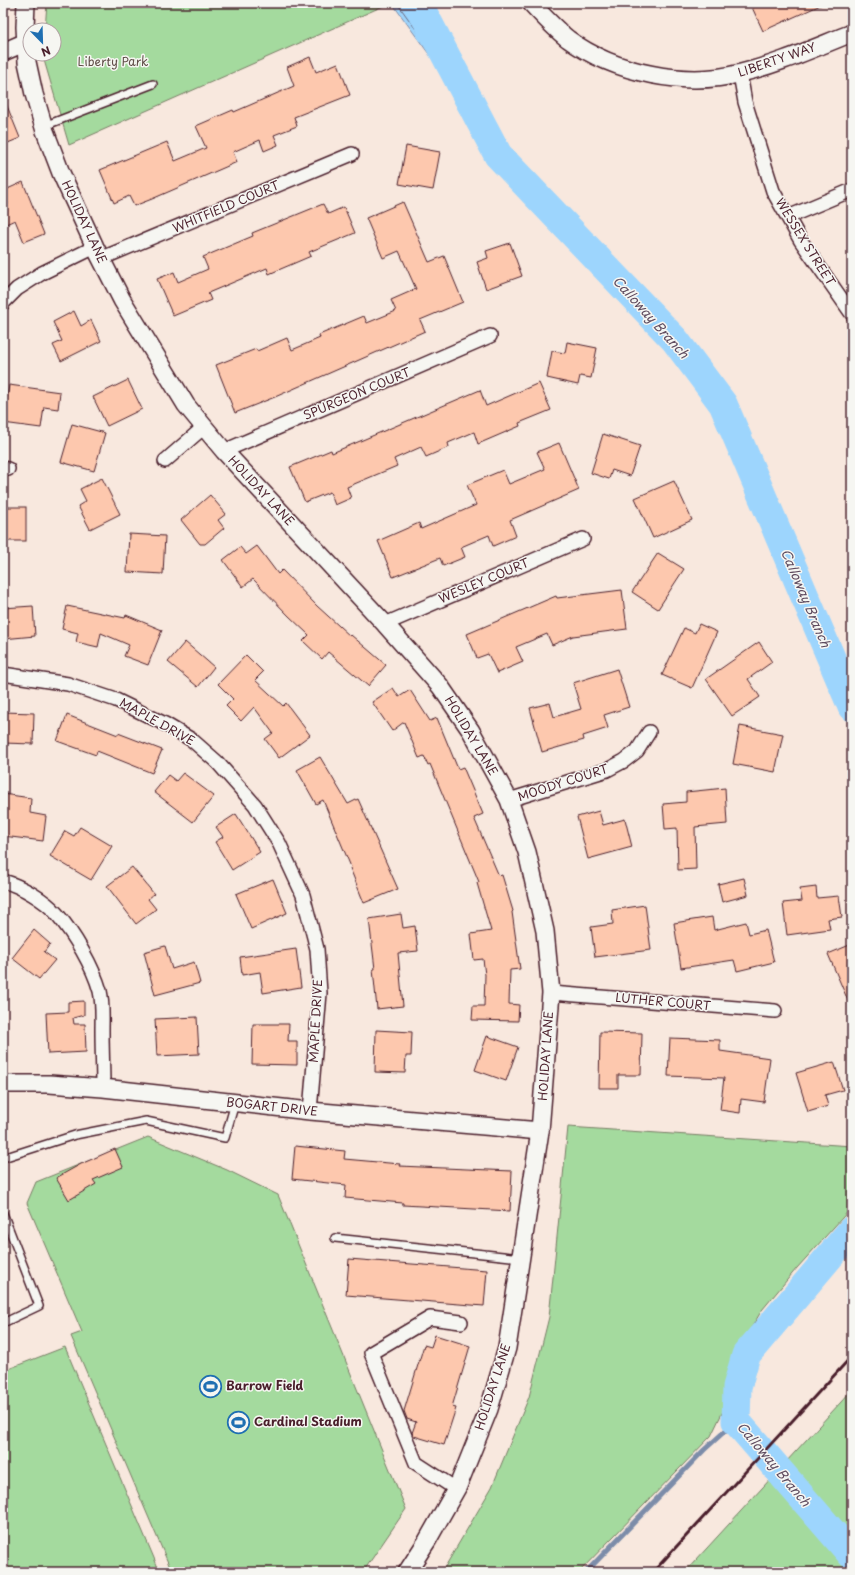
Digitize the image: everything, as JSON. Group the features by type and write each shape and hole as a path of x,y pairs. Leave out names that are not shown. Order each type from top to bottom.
{"street":[{"name":"HOLIDAY LANE","path":"26,3 26,22"},
{"name":"LIBERTY WAY","path":"531,3 550,23 569,39 591,53 631,70 689,79 714,78 740,74 771,64 852,33"},
{"path":"3,52 22,44"},
{"name":"HOLIDAY LANE","path":"27,62 34,94 44,126 62,173 98,253 122,300 170,381 186,405 224,451 385,624 440,686 471,731 509,800 528,852 545,931 551,992 540,1131 507,1348 488,1409 456,1490 427,1541 407,1572"},
{"name":"WESSEX STREET","path":"740,74 745,102 773,191 801,241 852,314"},
{"name":"WHITFIELD COURT","path":"3,303 17,288 30,281 352,154"},
{"path":"788,217 852,190"},
{"name":"SPURGEON COURT","path":"224,451 490,336"},
{"path":"165,461 204,427"},
{"name":"WESLEY COURT","path":"385,624 583,539"},
{"name":"MAPLE DRIVE","path":"3,674 68,684 116,700 165,724 192,740 217,762 254,805 279,843 303,895 317,949 320,993 310,1111"},
{"name":"MOODY COURT","path":"509,800 607,770 624,761 637,751 649,732"},
{"path":"3,881 15,885 35,897 56,914 94,973 100,992 102,1008 103,1088"},
{"name":"LUTHER COURT","path":"551,992 775,1011"},
{"name":"BOGART DRIVE","path":"3,1084 49,1084 103,1088 310,1111 540,1131"},
{"path":"456,1490 416,1463 370,1353 430,1318 461,1322"}],"lane":[{"path":"44,126 153,84"},
{"path":"3,1158 75,1135 146,1121 225,1138 235,1103"},
{"path":"3,1213 39,1306 3,1323"},
{"path":"334,1238 521,1258"}],"green space":[{"name":"Liberty Park","path":"47,3 390,3 69,145 45,62 62,62 62,22 46,22"},
{"path":"568,1127 852,1146 852,1207 797,1268 762,1310 733,1358 723,1411 711,1436 579,1572 442,1572 492,1487 529,1397 549,1317"},
{"name":"Cardinal Stadium","path":"148,1137 227,1170 278,1195 406,1509 363,1572 172,1572 71,1336 82,1332 27,1203 36,1182"},
{"path":"65,1347 159,1570 158,1572 3,1572 3,1371"},
{"path":"852,1390 852,1572 685,1572"}],"water":[{"path":"392,3 428,3 465,71 447,79"}],"building":[{"path":"750,3 825,3 763,31"},
{"path":"310,57 316,72 338,63 350,95 294,117 297,126 274,135 278,145 264,151 260,140 233,152 237,162 152,199 134,206 129,196 114,203 100,170 167,142 175,161 206,148 196,126 233,110 234,112 294,86 287,67"},
{"path":"3,96 20,138 3,145"},
{"path":"406,146 440,152 433,190 399,184"},
{"path":"23,182 44,234 24,242 15,220 6,224 3,216 3,206 8,204 3,191"},
{"path":"403,202 429,262 444,256 463,302 420,320 425,331 235,413 216,365 256,349 257,351 287,338 292,350 320,338 319,335 364,316 367,323 396,311 391,300 416,289 399,251 383,258 366,218"},
{"path":"323,204 328,214 344,207 355,233 309,252 311,256 269,274 267,268 208,293 211,300 173,316 157,279 174,272 178,282 208,269 203,257 253,236 252,233"},
{"path":"510,243 522,276 486,289 477,262 488,258 486,251"},
{"path":"74,311 81,326 91,320 101,341 61,361 53,345 62,341 53,322"},
{"path":"567,342 597,348 591,378 580,376 578,385 547,378 552,351 565,353"},
{"path":"128,380 142,409 107,426 93,397"},
{"path":"539,383 551,410 519,423 520,426 478,444 474,432 448,443 449,447 426,457 421,447 394,459 397,466 347,487 351,498 335,505 330,492 305,502 290,467 331,450 332,453 480,390 486,406"},
{"path":"9,385 60,392 58,409 44,407 41,428 3,423 3,397 7,398"},
{"path":"72,424 105,433 94,471 61,462"},
{"path":"603,434 640,446 630,476 612,470 609,479 591,473"},
{"path":"559,443 579,490 510,520 516,536 493,546 489,535 461,547 465,557 443,566 440,558 393,577 378,541 419,523 421,529 476,505 467,485 503,470 509,484 545,469 537,452"},
{"path":"102,478 120,514 90,529 78,506 86,501 80,489"},
{"path":"674,481 692,520 653,538 635,498"},
{"path":"210,495 226,514 218,520 224,528 205,544 200,544 181,520"},
{"path":"3,507 26,507 26,541 3,541"},
{"path":"129,534 165,536 163,574 127,572"},
{"path":"257,546 278,574 282,570 317,606 350,636 351,635 386,665 368,686 328,652 322,659 303,641 309,635 253,579 243,587 223,560 240,547 246,554"},
{"path":"658,553 684,569 658,609 632,592"},
{"path":"622,590 627,629 573,636 552,645 547,634 516,647 523,662 497,673 488,654 477,658 467,634 556,596 557,598"},
{"path":"33,606 35,636 3,639 3,608"},
{"path":"67,606 125,618 126,615 162,630 148,665 124,656 129,645 101,633 98,647 76,642 78,633 62,629"},
{"path":"699,624 717,632 692,688 662,675 684,628 695,633"},
{"path":"185,642 214,667 198,687 168,662"},
{"path":"759,642 772,662 748,679 760,697 732,716 706,679"},
{"path":"246,655 263,672 255,680 283,706 286,703 310,735 279,758 265,739 273,733 254,707 241,721 226,706 233,699 218,684"},
{"path":"617,669 629,707 604,715 608,728 583,736 584,740 542,752 530,708 550,703 554,717 581,709 573,683"},
{"path":"393,688 399,697 410,690 430,721 437,718 458,769 463,767 483,814 474,818 499,876 502,875 513,911 520,969 510,970 509,1004 519,1005 518,1021 472,1020 473,1006 484,1006 485,975 483,959 474,960 471,934 491,931 477,883 479,882 430,764 428,765 424,756 419,758 404,722 392,731 372,702"},
{"path":"3,712 34,713 33,744 3,743"},
{"path":"67,715 162,750 152,773 97,751 96,755 57,741"},
{"path":"740,726 783,734 775,772 733,764"},
{"path":"320,757 348,804 358,799 398,889 364,903 350,868 351,867 323,800 316,804 297,770"},
{"path":"183,773 214,796 193,822 154,792 168,775 176,781"},
{"path":"725,788 727,824 695,827 696,869 678,870 677,828 665,829 663,804 686,802 686,792"},
{"path":"3,794 31,798 30,813 46,816 43,841 3,836"},
{"path":"599,811 603,825 625,819 632,847 588,859 577,817"},
{"path":"236,814 260,852 232,870 215,842 223,837 216,827"},
{"path":"80,827 112,846 91,880 50,856 65,831 74,836"},
{"path":"132,867 154,894 148,899 156,909 136,924 107,886"},
{"path":"744,878 748,895 722,902 718,884"},
{"path":"273,879 287,913 251,929 236,894"},
{"path":"816,887 817,898 839,896 842,917 828,919 830,929 787,935 783,903 802,901 800,889"},
{"path":"645,905 651,950 595,957 591,927 613,924 612,910"},
{"path":"401,914 403,928 415,926 418,951 398,953 403,1006 377,1009 373,969 375,969 369,919"},
{"path":"712,917 714,930 746,922 749,934 766,930 774,962 737,971 734,960 681,968 674,923"},
{"path":"34,930 50,944 44,952 55,960 39,979 12,958"},
{"path":"852,944 852,1010 828,954"},
{"path":"165,946 172,969 194,962 200,983 155,995 144,952"},
{"path":"296,949 301,987 263,993 260,972 242,975 240,957"},
{"path":"84,1001 84,1015 73,1018 74,1024 85,1024 86,1052 48,1054 46,1013 68,1012 68,1002"},
{"path":"197,1017 199,1054 157,1056 155,1019"},
{"path":"253,1024 289,1024 288,1041 297,1041 297,1065 252,1064"},
{"path":"376,1030 412,1032 411,1056 406,1056 405,1073 375,1072"},
{"path":"600,1032 642,1033 641,1075 618,1075 618,1088 599,1088"},
{"path":"487,1036 518,1047 506,1081 475,1070"},
{"path":"670,1038 720,1040 720,1051 770,1058 764,1102 741,1099 740,1113 720,1110 724,1078 668,1076"},
{"path":"834,1062 843,1090 825,1095 828,1106 808,1112 796,1073"},
{"path":"295,1146 345,1151 344,1159 400,1164 399,1166 512,1171 510,1211 403,1205 403,1203 345,1198 346,1185 292,1179"},
{"path":"115,1149 123,1167 93,1180 96,1184 69,1200 56,1178 81,1164"},
{"path":"349,1259 487,1270 484,1306 346,1295"},
{"path":"435,1335 470,1346 452,1407 456,1408 444,1445 414,1436 412,1433 416,1422 407,1419 404,1411 424,1345 431,1347"}],"waterway":[{"name":"Calloway Branch","path":"418,3 498,155 675,340 723,404 852,707"},
{"name":"Calloway Branch","path":"852,1230 746,1355 737,1387 736,1421 852,1555"},
{"path":"586,1572 704,1450 736,1421"}],"railway":[{"path":"653,1572 852,1356"}],"place":[{"name":"Barrow Field","path":"211,1386"},
{"name":"Cardinal Stadium","path":"239,1422"}]}
